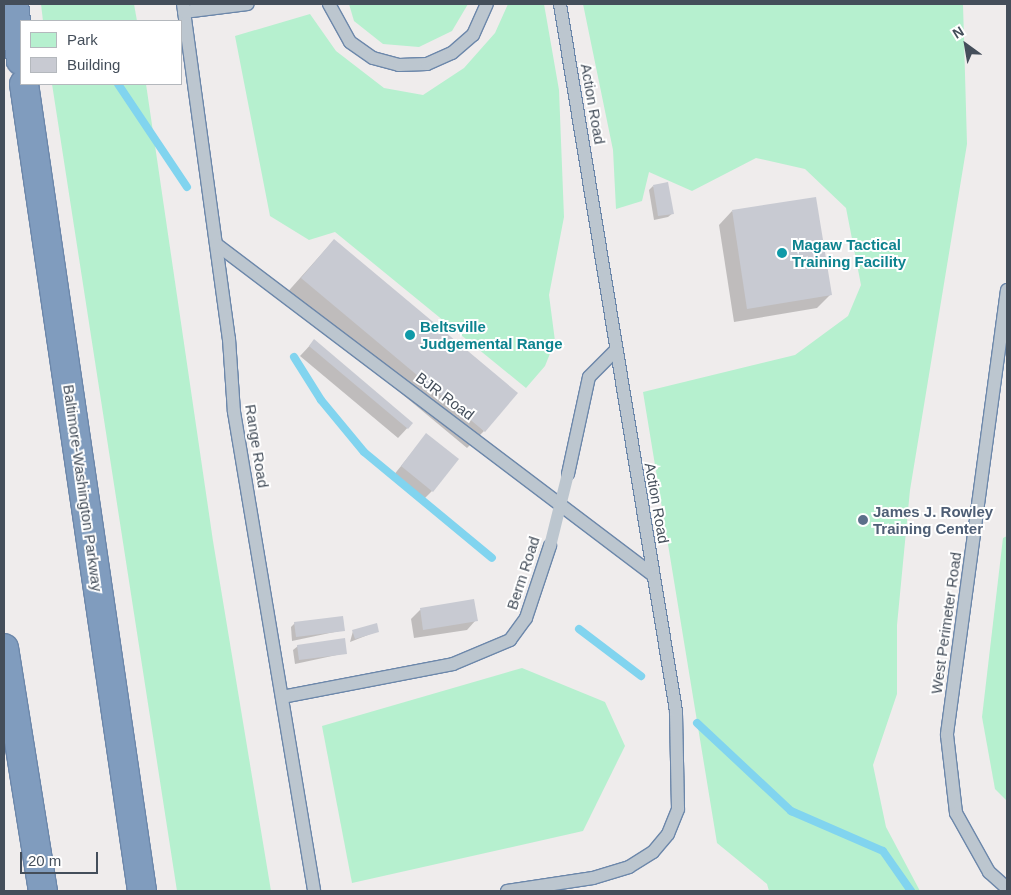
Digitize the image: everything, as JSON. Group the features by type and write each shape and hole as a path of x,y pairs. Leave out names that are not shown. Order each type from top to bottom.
{"highway":[{"path":"14,4 20,53"},
{"name":"Baltimore-Washington Parkway","path":"24,85 142,891"},
{"path":"4,648 43,891"}],"lane":[{"path":"183,8 247,4"},
{"path":"329,4 350,42 372,58 399,65 427,64 452,53 472,34 488,4"},
{"name":"Action Road","path":"507,891 593,878 629,867 653,852 668,834 678,809 679,750 653,575 560,4"},
{"name":"Range Road","path":"183,8 216,244 234,412 314,891"},
{"name":"BJR Road","path":"216,244 653,575"},
{"name":"West Perimeter Road","path":"1007,290 947,735 949,784 968,838 989,872 1007,888"},
{"name":"Berm Road","path":"282,697 453,664 510,640 526,618 550,546 589,377 615,351"}],"green space":[{"path":"41,4 134,4 137,20 43,20"},
{"path":"349,4 468,4 452,31 419,47 383,44 354,21"},
{"path":"508,4 544,4 559,90 564,217 549,295 555,341 545,366 526,388 335,232 309,240 270,216 235,36 310,14 336,51 384,88 423,95 464,68 495,33"},
{"path":"583,4 963,4 967,144 910,490 897,625 897,694 873,765 886,827 920,891 769,891 767,884 717,843 643,392 795,355 848,316 861,285 846,208 805,169 756,158 692,191 649,172 642,201 616,209 613,150"},
{"path":"52,85 146,85 213,541 271,891 177,891"},
{"path":"1007,536 1007,801 995,789 982,717 1003,538"},
{"path":"522,668 605,702 625,746 583,831 352,883 322,726"}],"building":[{"path":"668,182 674,214 658,216 653,185"},
{"name":"Magaw Tactical Training Facility","path":"816,197 832,295 747,309 732,210"},
{"name":"Beltsville Judgemental Range","path":"334,239 518,393 485,432 301,278"},
{"path":"314,339 413,423 408,429 309,346"},
{"path":"426,433 459,459 433,492 401,466"},
{"path":"474,599 478,621 423,630 420,608"},
{"path":"343,616 345,631 296,637 294,622"},
{"path":"377,623 379,632 355,639 352,630"},
{"path":"345,638 347,654 299,660 297,645"}],"waterway":[{"path":"119,85 187,187"},
{"path":"294,357 321,400 364,452 492,558"},
{"path":"579,629 641,676"},
{"path":"697,723 791,811 883,851 911,891"}],"place":[{"name":"Magaw Tactical Training Facility","path":"782,253"},
{"name":"Beltsville Judgemental Range","path":"410,335"},
{"name":"James J. Rowley Training Center","path":"863,520"}]}
